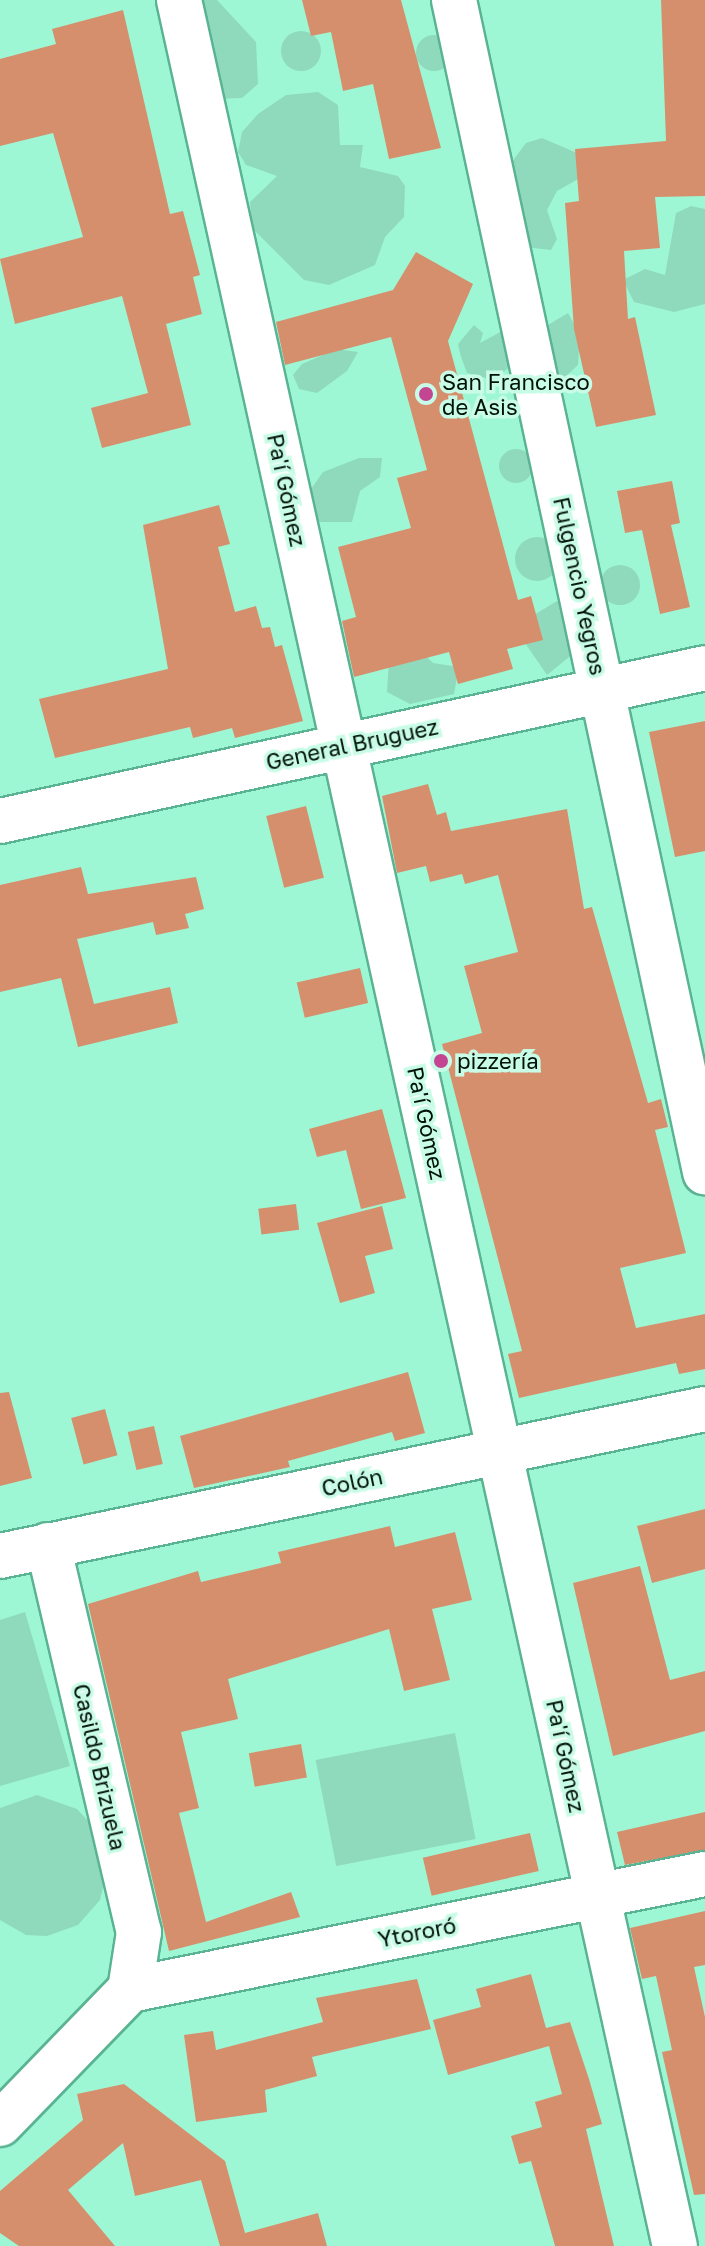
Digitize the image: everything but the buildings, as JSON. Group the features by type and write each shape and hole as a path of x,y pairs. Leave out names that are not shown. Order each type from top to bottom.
{"street":[{"name":"Pa'í Gómez","path":"179,0 675,2246"},
{"name":"Fulgencio Yegros","path":"454,0 705,1172"},
{"name":"General Bruguez","path":"0,821 705,668"},
{"name":"Colón","path":"0,1556 705,1409"},
{"name":"Casildo Brizuela","path":"48,1545 139,1932 130,1990"},
{"name":"Ytororó","path":"130,1990 705,1874"},
{"path":"0,2124 130,1990"}],"green space":[{"path":"193,0 217,0 256,42 258,84 242,98 215,99"},
{"path":"301,31 315,37 321,51 315,65 301,71 287,65 281,51 287,37"},
{"path":"434,35 446,41 452,53 446,65 434,71 422,65 416,53 422,41"},
{"path":"318,92 338,105 340,145 363,145 360,167 398,176 405,186 404,217 385,237 375,265 329,285 304,280 252,228 250,202 277,176 246,165 238,152 242,132 258,114 286,95"},
{"path":"542,138 577,153 580,178 557,191 547,210 557,239 551,250 525,247 508,167 526,143"},
{"path":"691,206 705,209 705,304 674,312 634,302 623,280 645,269 665,275 676,213"},
{"path":"568,313 580,335 578,365 562,380 549,371 543,328"},
{"path":"474,325 483,333 480,343 504,330 515,363 493,380 467,373 461,357 458,344"},
{"path":"337,349 358,352 347,371 317,393 299,389 293,375 302,364"},
{"path":"516,449 528,454 533,466 528,478 516,483 504,478 499,466 504,454"},
{"path":"359,458 382,458 380,477 360,491 352,522 319,522 306,496 323,472"},
{"path":"537,537 552,544 559,559 552,574 537,581 522,574 515,559 522,544"},
{"path":"620,565 634,571 640,585 634,599 620,605 606,599 600,585 606,571"},
{"path":"557,601 571,605 574,653 547,675 525,643 529,618"},
{"path":"423,653 433,663 459,667 454,694 410,704 387,692 389,659"},
{"path":"25,1612 70,1766 0,1786 0,1620"},
{"path":"455,1733 476,1839 336,1866 316,1760"},
{"path":"37,1795 77,1809 92,1825 106,1874 100,1900 78,1925 47,1936 26,1935 0,1920 0,1808"}],"place":[{"name":"San Francisco de Asis","path":"426,394"},
{"name":"pizzería","path":"441,1061"}]}
